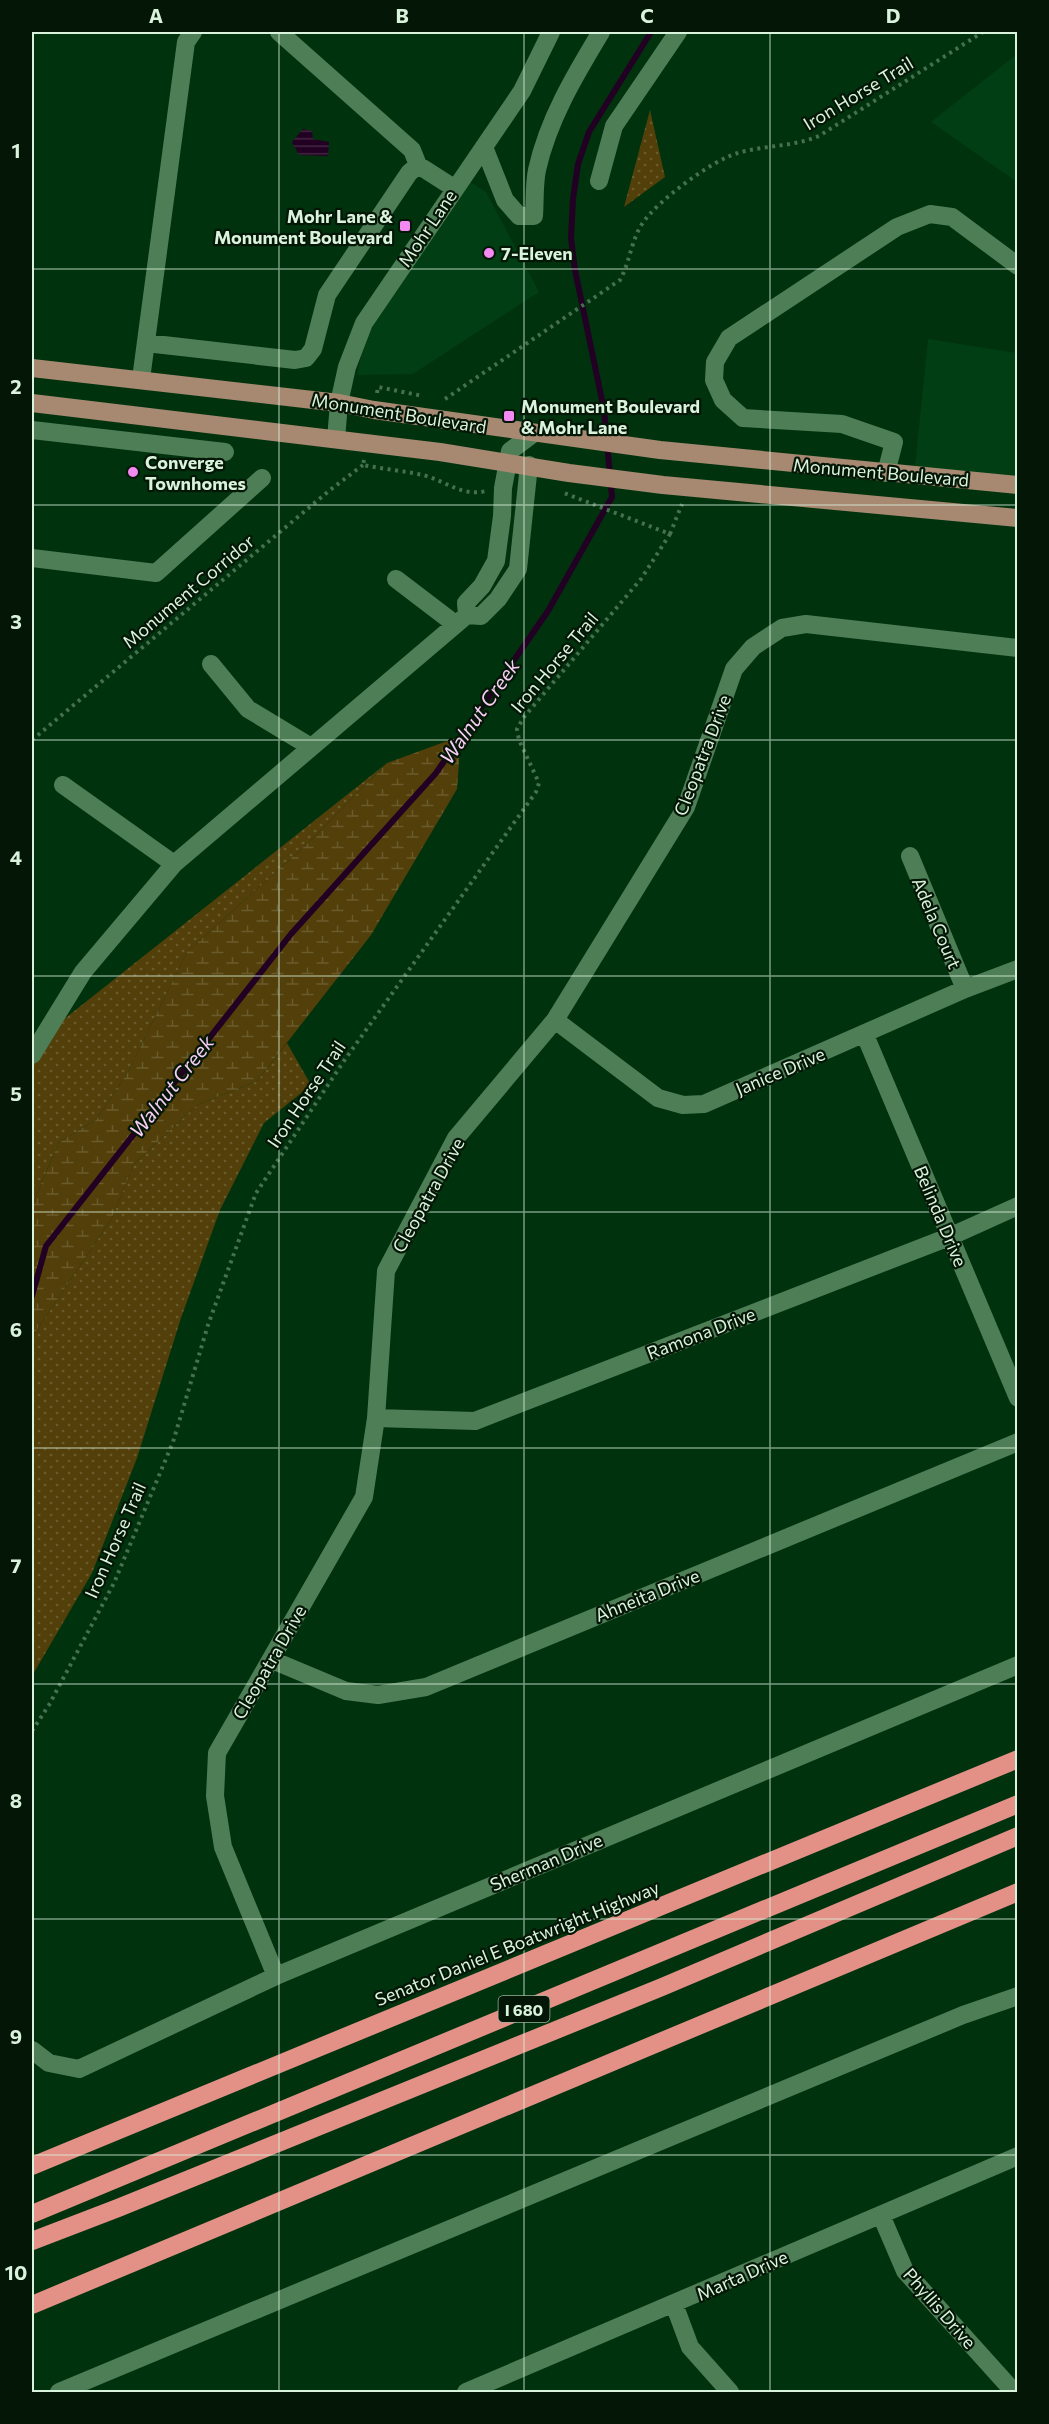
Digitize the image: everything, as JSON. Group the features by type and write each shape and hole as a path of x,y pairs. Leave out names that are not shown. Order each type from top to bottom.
{"highway":[{"name":"Senator Daniel E Boatwright Highway","path":"32,2166 1017,1759"},
{"name":"I 680","path":"32,2214 1017,1804"},
{"name":"I 680","path":"32,2241 640,1996 1017,1836"},
{"path":"32,2305 1017,1892"},
{"path":"977,1908 1017,1900"}],"main road":[{"name":"Monument Boulevard","path":"32,368 339,403 374,410 660,450 1017,485"},
{"name":"Monument Boulevard","path":"32,403 440,452 569,473 688,487 1017,518"}],"street":[{"path":"141,379 186,42 193,32"},
{"path":"279,32 412,150 418,165 454,188"},
{"name":"Mohr Lane","path":"336,439 339,403 347,367 364,323 522,91 551,32"},
{"path":"483,147 505,200 519,216 534,216 537,171 553,121 572,80 601,32"},
{"path":"599,181 614,126 678,32"},
{"path":"146,343 295,360 306,358 313,348 327,295 409,173 418,165"},
{"path":"886,473 894,442 842,424 743,418 723,400 714,380 715,362 729,338 897,227 930,214 952,217 1017,266"},
{"path":"32,429 225,452"},
{"path":"461,620 466,603 482,586 496,561 503,488 510,450 534,433"},
{"path":"32,1055 38,1032 83,972 174,864 461,620 481,616 498,599 518,569 530,465"},
{"path":"32,558 156,573 262,478"},
{"path":"396,579 461,620"},
{"name":"Cleopatra Drive","path":"276,1976 223,1847 215,1796 217,1753 364,1497 376,1418 387,1271 456,1138 555,1020 686,807 734,669 753,647 782,628 806,624 1017,648"},
{"path":"211,664 248,709 311,747"},
{"path":"63,785 174,864"},
{"name":"Adela Court","path":"910,856 965,989"},
{"name":"Janice Drive","path":"555,1020 658,1098 683,1106 704,1104 965,989 1017,969"},
{"name":"Belinda Drive","path":"865,1035 1017,1398"},
{"name":"Ramona Drive","path":"376,1418 475,1421 949,1237 1017,1206"},
{"name":"Ahneita Drive","path":"272,1660 346,1691 378,1695 426,1687 1017,1442"},
{"name":"Sherman Drive","path":"32,2050 49,2063 79,2069 276,1976 1017,1665"},
{"path":"59,2392 963,2015 1017,1996"},
{"name":"Marta Drive","path":"466,2392 1017,2156"},
{"name":"Phyllis Drive","path":"880,2215 905,2271 1014,2392"},
{"path":"675,2304 690,2347 730,2392"}],"path":[{"name":"Iron Horse Trail","path":"438,399 447,400 620,280 635,237 647,217 665,199 710,167 738,153 796,144 819,136 983,32"},
{"path":"374,410 378,387 430,398"},
{"name":"Monument Corridor","path":"32,740 321,497 363,465"},
{"name":"Iron Horse Trail","path":"32,1731 49,1705 114,1583 173,1442 208,1324 256,1193 346,1058 536,792 539,783 519,740 517,729 524,717 641,579 670,534 688,487"},
{"path":"572,495 670,534"}],"shaded area":[{"path":"1017,54 1017,182 931,122"},
{"path":"303,129 312,131 313,139 329,142 328,156 299,155 292,142"},
{"path":"467,180 486,192 539,292 413,374 357,375 361,356 380,308"},
{"path":"928,339 1017,353 1017,485 914,476"}],"green space":[{"path":"650,110 665,177 624,207"},
{"path":"461,736 457,789 371,935 257,1081 197,1105 134,1164 112,1218 32,1337 32,1205 59,1142 96,1120 128,1072 187,952 308,843 387,763"},
{"path":"387,763 308,843 187,952 128,1072 96,1120 59,1142 32,1205 32,1055 44,1035"},
{"path":"287,1043 311,1085 264,1123 220,1210 181,1318 137,1458 92,1573 32,1676 32,1337 112,1218 134,1164 197,1105 257,1081"}],"waterway":[{"name":"Walnut Creek","path":"32,1296 46,1246 291,934 436,773 548,611 612,497 604,410 575,270 571,238 573,199 578,164 589,132 651,32"}],"place":[{"name":"Mohr Lane & Monument Boulevard","path":"405,226"},
{"name":"7-Eleven","path":"489,253"},
{"name":"Monument Boulevard & Mohr Lane","path":"509,416"},
{"name":"Converge Townhomes","path":"133,472"}]}
